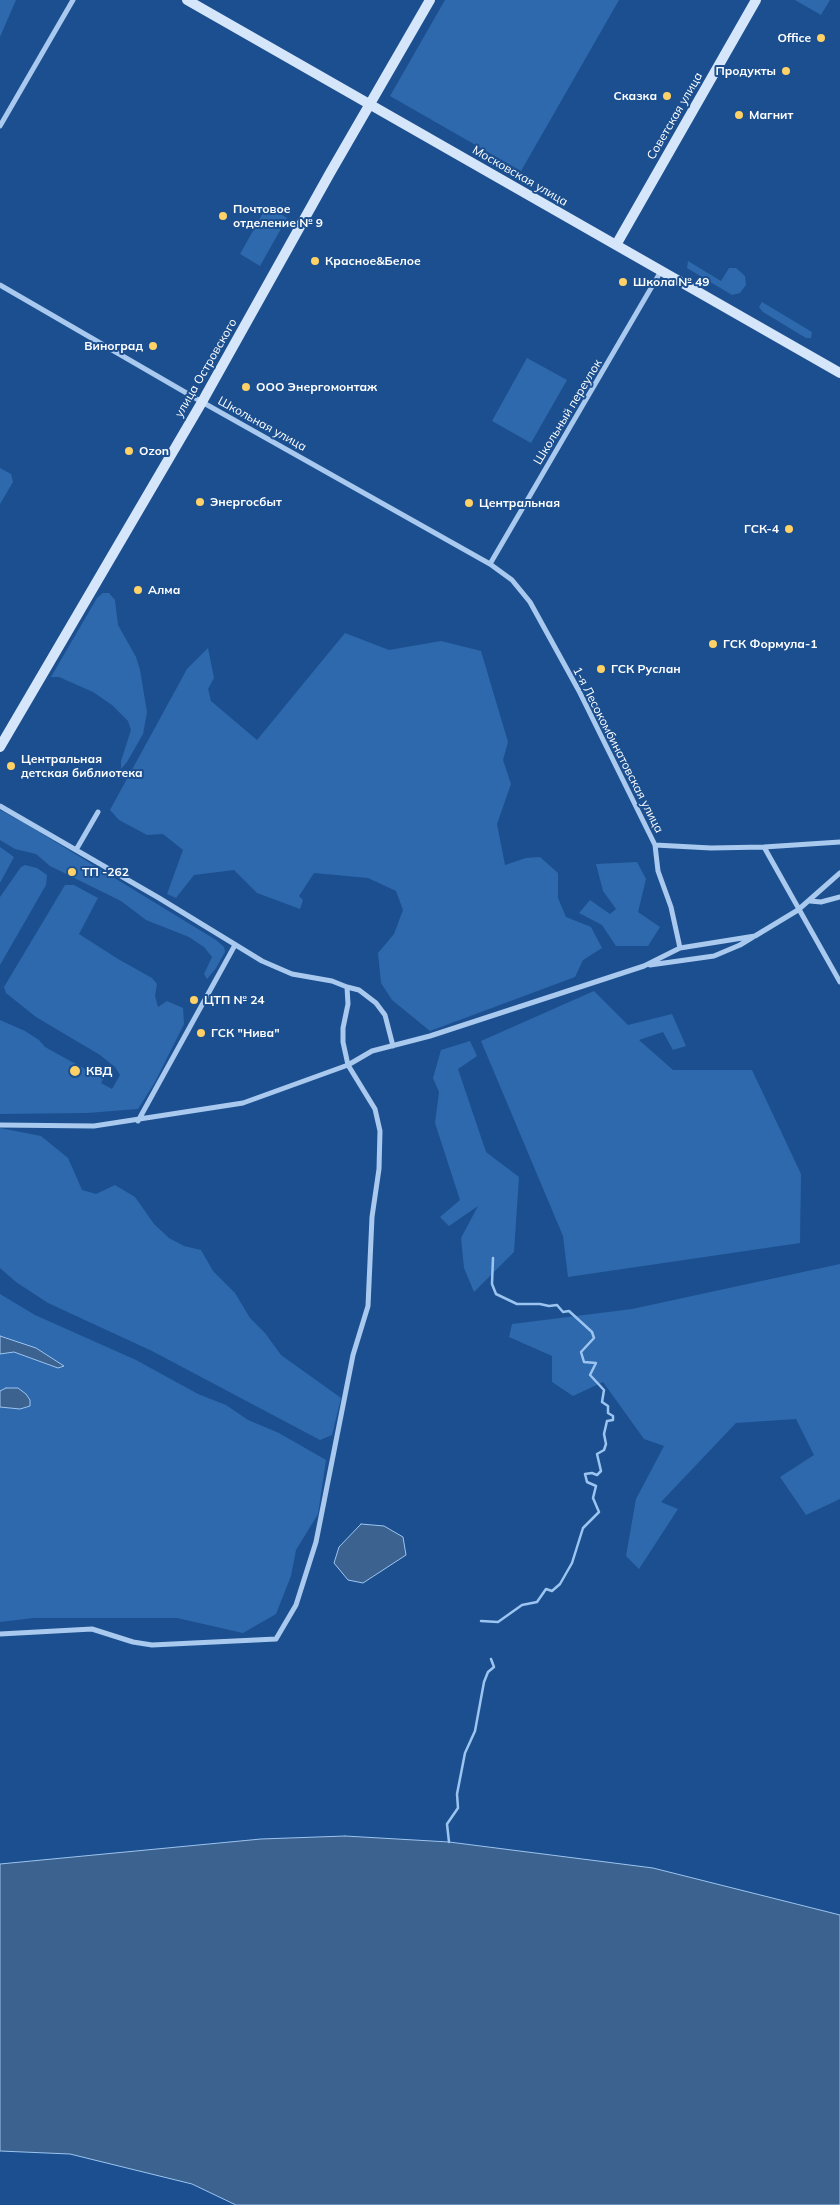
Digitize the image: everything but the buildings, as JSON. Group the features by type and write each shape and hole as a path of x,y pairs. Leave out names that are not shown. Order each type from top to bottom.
{"main road":[{"name":"Московская улица","path":"187,0 840,373"},
{"name":"улица Островского","path":"0,747 202,402 430,0"},
{"name":"Советская улица","path":"616,245 756,0"}],"street":[{"path":"0,126 72,0"},
{"name":"Школьный переулок","path":"490,564 661,270"},
{"name":"Школьная улица","path":"0,285 202,402 490,564"},
{"name":"1-я Лесокомбинатовская улица","path":"490,564 512,580 530,602 595,722 655,844 711,848 840,842"},
{"path":"0,806 159,898 262,961 292,974 332,980 359,990 376,1002 385,1015 393,1046"},
{"path":"76,850 98,812"},
{"path":"655,844 658,871 671,907 680,948"},
{"path":"764,847 840,982"},
{"path":"644,966 714,956 740,945 798,910 840,873"},
{"path":"810,901 821,902 840,897"},
{"path":"0,1125 94,1126 138,1121 243,1103 348,1065 372,1051 430,1036 644,966 680,948 755,936"},
{"path":"138,1121 235,945"},
{"path":"0,1634 92,1629 133,1642 152,1645 276,1639 296,1605 316,1542 353,1355 368,1306 372,1216 379,1169 380,1131 374,1109 348,1065 343,1042 343,1028 348,1004 347,987"}],"shaded area":[{"path":"0,0 16,0 0,37"},
{"path":"445,0 619,0 521,171 390,96"},
{"path":"795,0 830,0 821,15"},
{"path":"267,206 287,218 260,266 240,254"},
{"path":"688,261 721,281 729,268 736,268 745,276 746,285 740,293 732,295 687,268"},
{"path":"762,302 812,332 811,338 806,338 763,312 759,307"},
{"path":"527,358 567,380 531,443 492,421"},
{"path":"0,468 11,474 13,482 0,504"},
{"path":"103,593 109,593 115,600 118,625 136,657 140,670 147,712 143,734 121,769 121,761 131,730 128,721 112,705 93,692 59,677 51,677 97,598"},
{"path":"345,633 389,650 441,641 481,651 508,742 503,760 511,784 497,824 505,865 526,858 540,857 558,873 558,898 566,917 591,927 602,948 583,960 575,977 430,1031 392,1000 381,983 378,953 394,934 403,910 396,891 368,878 314,873 299,896 303,900 300,909 257,893 234,870 194,875 176,898 167,894 183,850 163,834 147,835 119,820 110,810 187,669 208,648 214,678 208,689 211,701 257,740"},
{"path":"0,810 216,940 224,947 225,952 216,968 207,979 204,974 212,957 204,947 189,937 146,920 121,901 50,866 36,854 15,849 0,840"},
{"path":"0,847 14,857 0,883"},
{"path":"637,862 646,879 638,912 660,927 648,946 616,946 602,925 579,913 590,900 610,914 616,909 603,891 596,864"},
{"path":"25,865 37,868 47,875 46,885 0,965 0,897 21,867"},
{"path":"65,885 74,885 98,898 79,934 152,978 157,984 155,996 158,1007 167,1001 183,1008 184,1024 155,1082 138,1109 87,1113 0,1114 0,1020 25,1031 39,1040 45,1047 103,1079 101,1083 112,1089 120,1075 115,1067 100,1055 36,1017 6,993 4,987"},
{"path":"594,991 628,1025 672,1014 686,1046 673,1050 663,1032 639,1040 673,1070 752,1070 801,1174 800,1243 568,1277 563,1236 481,1041"},
{"path":"470,1041 477,1056 458,1069 486,1152 519,1177 514,1252 474,1292 464,1268 461,1238 478,1206 449,1226 440,1217 460,1200 435,1123 439,1092 433,1078 441,1050"},
{"path":"0,1128 41,1136 68,1158 82,1190 96,1194 115,1185 135,1197 154,1224 169,1238 184,1246 201,1250 213,1271 235,1293 250,1318 265,1333 281,1355 341,1398 332,1435 320,1440 152,1351 48,1303 16,1282 0,1268"},
{"path":"840,1264 840,1499 806,1515 780,1477 814,1455 796,1419 736,1423 661,1502 678,1509 639,1569 626,1556 636,1499 664,1446 644,1439 603,1382 573,1396 552,1382 552,1356 509,1337 512,1324 632,1309"},
{"path":"0,1294 35,1315 136,1360 198,1394 226,1405 248,1420 279,1433 326,1460 318,1514 296,1550 291,1576 276,1614 243,1633 177,1618 33,1618 0,1622"},
{"path":"0,1336 36,1348 64,1366 58,1368 14,1352 0,1354"},
{"path":"6,1388 18,1388 26,1394 30,1400 30,1406 20,1409 0,1407 0,1391"},
{"path":"361,1524 384,1526 403,1537 406,1555 363,1583 348,1580 334,1563 339,1547"},
{"path":"345,1836 449,1842 653,1868 840,1915 840,2205 236,2205 192,2184 70,2154 0,2151 0,1864 261,1839"}],"waterway":[{"path":"481,1621 498,1622 522,1605 537,1602 546,1589 552,1591 560,1584 572,1563 583,1528 599,1512 593,1498 596,1486 587,1482 585,1474 592,1473 597,1475 601,1471 597,1454 604,1450 606,1444 604,1434 607,1421 613,1420 613,1416 608,1413 608,1406 602,1402 604,1390 590,1375 596,1363 584,1362 581,1352 594,1338 592,1332 569,1311 563,1312 557,1305 517,1304 496,1294 492,1284 493,1258"},
{"path":"449,1842 447,1824 458,1808 457,1794 465,1753 475,1731 484,1682 488,1672 494,1667 491,1659"}],"place":[{"name":"Office","path":"821,38"},
{"name":"Продукты","path":"786,71"},
{"name":"Сказка","path":"667,96"},
{"name":"Магнит","path":"739,115"},
{"name":"Почтовое отделение № 9","path":"223,216"},
{"name":"Красное&Белое","path":"315,261"},
{"name":"Школа № 49","path":"623,282"},
{"name":"Виноград","path":"153,346"},
{"name":"ООО Энергомонтаж","path":"246,387"},
{"name":"Ozon","path":"129,451"},
{"name":"Энергосбыт","path":"200,502"},
{"name":"Центральная","path":"469,503"},
{"name":"ГСК-4","path":"789,529"},
{"name":"Алма","path":"138,590"},
{"name":"ГСК Формула-1","path":"713,644"},
{"name":"ГСК Руслан","path":"601,669"},
{"name":"Центральная детская библиотека","path":"11,766"},
{"name":"ТП -262","path":"72,872"},
{"name":"ЦТП № 24","path":"194,1000"},
{"name":"ГСК \"Нива\"","path":"201,1033"},
{"name":"КВД","path":"75,1071"}]}
